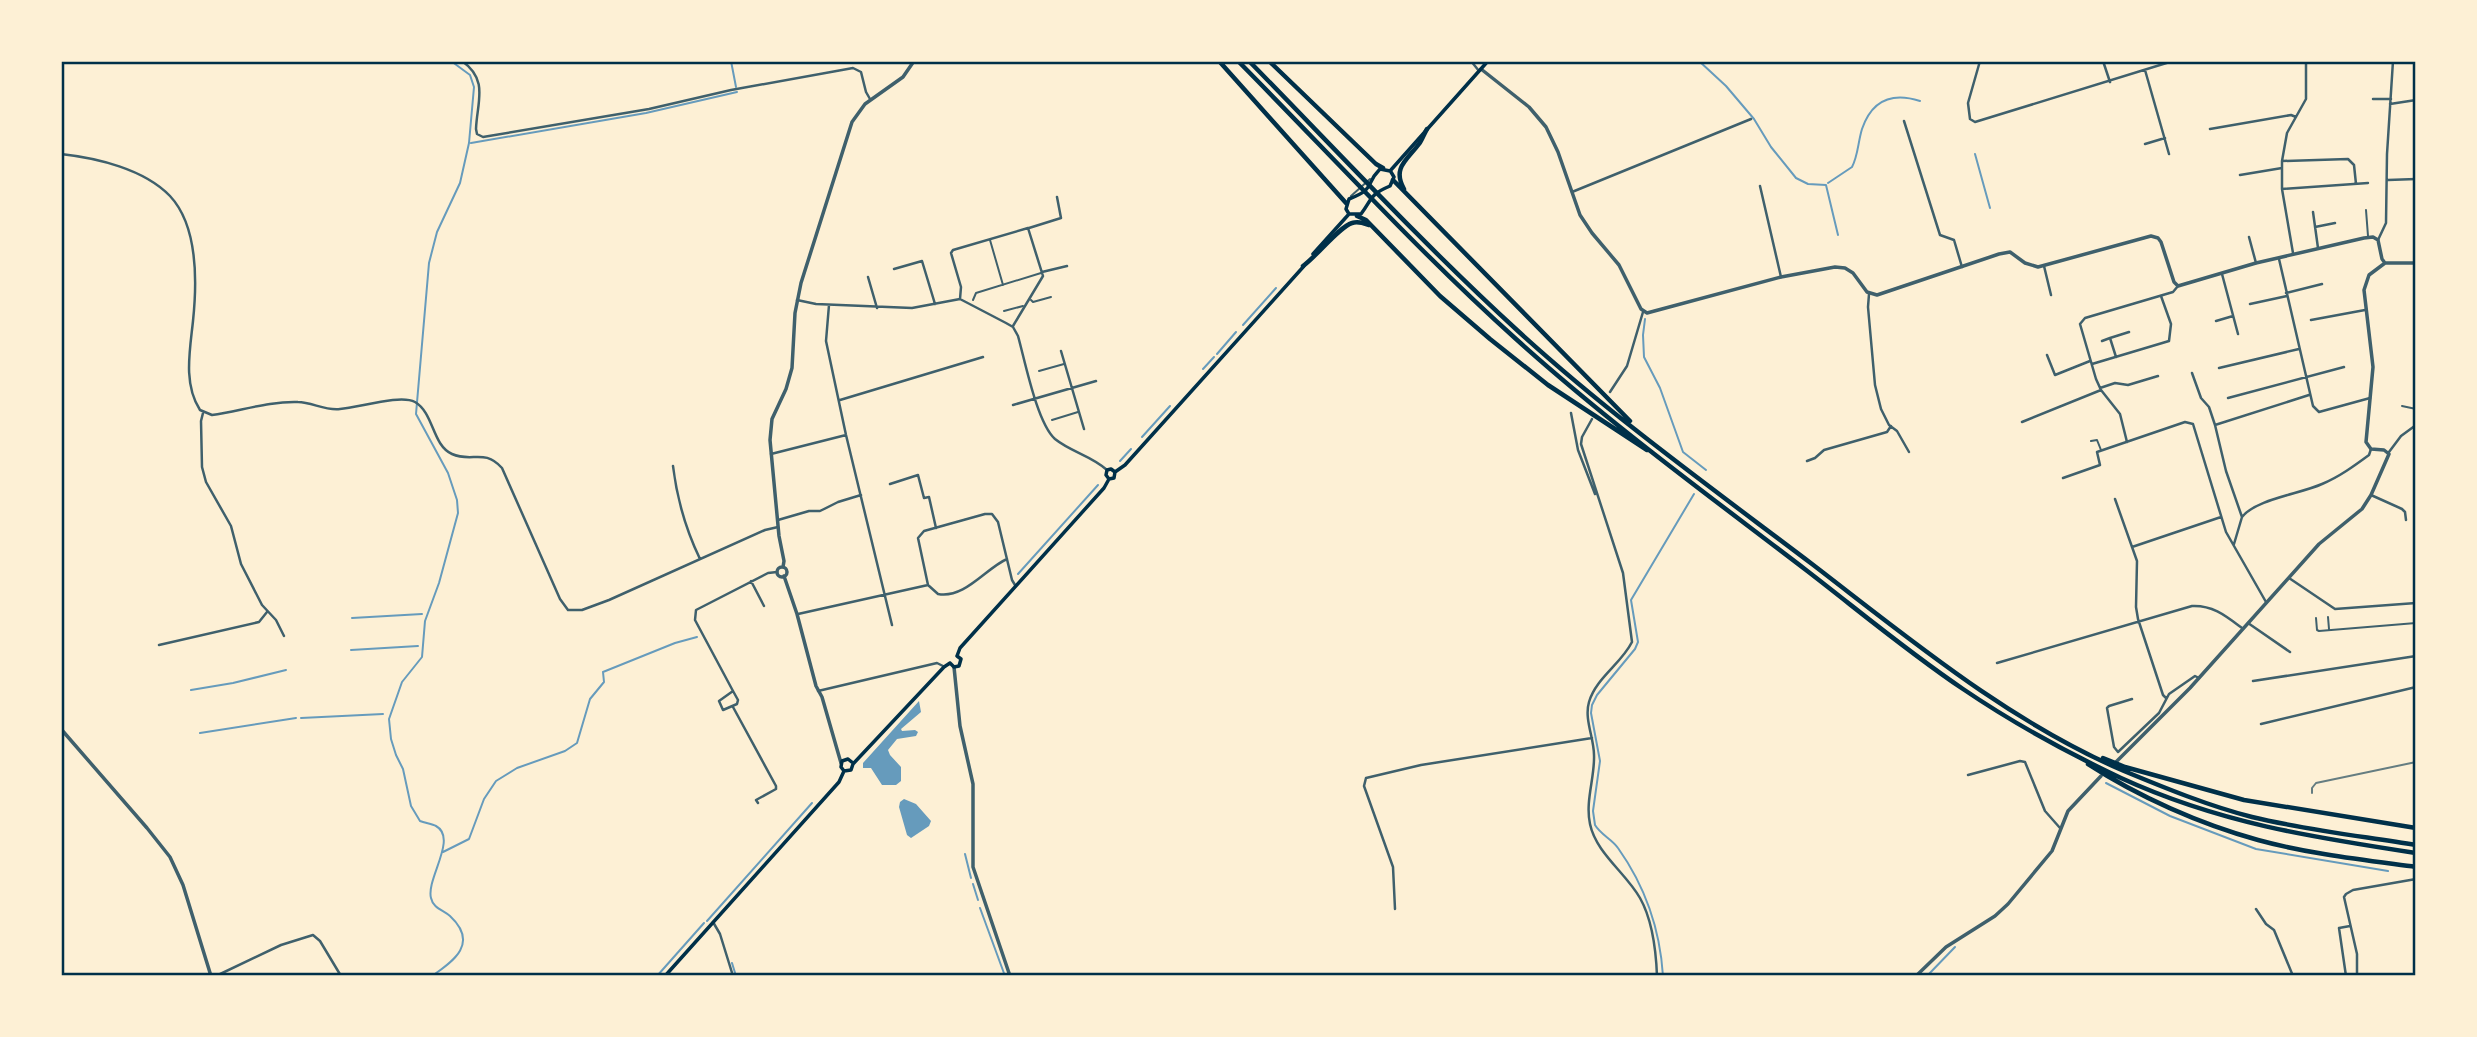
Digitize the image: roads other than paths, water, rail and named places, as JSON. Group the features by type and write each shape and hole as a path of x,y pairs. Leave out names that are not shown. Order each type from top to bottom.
{"highway":[{"path":"1219,61 1346,203"},
{"path":"1238,61 1460,287 1539,359 1658,455 1959,687 2027,730 2140,786 2248,823 2416,853"},
{"path":"1249,61 1465,281 1547,356 1646,436 1996,702 2072,746 2144,779 2250,816 2311,829 2416,845"},
{"path":"1269,61 1383,168"},
{"path":"1405,189 1398,174 1401,165 1419,144 1427,129"},
{"path":"1393,180 1405,189 1646,436"},
{"path":"1357,216 1366,220 1465,318 1534,375 1640,446 1658,455"},
{"path":"1303,266 1317,256 1345,226 1356,222 1370,225"},
{"path":"2072,746 2125,767 2226,795 2416,828"},
{"path":"2070,753 2160,802 2235,834 2286,846 2416,867"}],"main road":[{"path":"1390,171 1488,61"},
{"path":"1383,168 1390,171 1393,180 1390,186 1378,191 1368,200 1364,211 1357,216 1349,214 1346,203 1351,197 1363,193 1383,168"},
{"path":"957,656 960,648 1104,488 1109,479 1115,477 1115,472 1124,466 1349,214"},
{"path":"1109,479 1105,475 1107,470 1115,472"},
{"path":"952,665 951,658 957,656"},
{"path":"844,771 851,770 853,764 944,667 959,666 960,658 957,656"},
{"path":"844,771 841,762 849,759 853,764"},
{"path":"665,976 839,782 844,771"}],"street":[{"path":"462,61 478,78 480,95 476,130 477,134 483,137 649,109 731,90 853,68 861,72 870,99"},
{"path":"841,762 784,576 786,571 783,567 771,454 772,419 792,368 797,300 847,132 870,99 898,81 915,61"},
{"path":"1471,61 1538,116 1551,137 1585,222 1619,265 1643,312 1627,366 1610,392"},
{"path":"1980,61 1967,109 1970,120 1975,122 2173,61"},
{"path":"2103,61 2109,82"},
{"path":"2293,253 2282,189 2282,161 2285,138 2306,99 2306,61"},
{"path":"2378,240 2386,223 2393,61"},
{"path":"2145,70 2169,154"},
{"path":"2373,99 2390,99"},
{"path":"2390,104 2416,100"},
{"path":"2210,129 2291,115 2296,117"},
{"path":"1572,192 1751,119"},
{"path":"1904,121 1940,235 1954,240 1962,267"},
{"path":"2144,144 2165,138"},
{"path":"61,154 124,167 163,190 175,202 190,236 194,256 194,316 188,361 198,408 203,413 212,415 293,402 340,410 400,400 416,403 450,453 460,456 485,456 502,468 560,599 568,610 582,610 765,530 778,527"},
{"path":"2282,161 2348,159 2354,165 2356,184"},
{"path":"2240,175 2282,168"},
{"path":"2386,180 2416,179"},
{"path":"2282,189 2368,183"},
{"path":"1760,186 1781,277"},
{"path":"960,299 962,291 952,251 1061,218 1057,197"},
{"path":"2366,210 2368,237"},
{"path":"2313,212 2318,248"},
{"path":"2315,227 2335,223"},
{"path":"1013,327 1030,300 1042,272 1029,228"},
{"path":"1870,294 1883,294 2010,252 2033,267 2044,266 2155,236 2161,242 2174,282 2178,286"},
{"path":"2249,237 2256,263"},
{"path":"2127,442 2120,414 2100,389 2081,327 2082,321 2175,291 2178,286 2256,263 2368,237 2378,240 2385,263"},
{"path":"990,239 1003,285"},
{"path":"2279,257 2313,406 2319,412 2371,398"},
{"path":"894,269 922,261 934,304"},
{"path":"2388,452 2371,449 2366,442 2373,367 2364,290 2367,278 2385,263 2416,263"},
{"path":"974,300 976,293 1067,265"},
{"path":"2044,266 2051,295"},
{"path":"1643,312 1652,313 1781,277 1824,268 1844,268 1853,273 1870,294 1868,307 1875,385 1881,409 1909,452"},
{"path":"2222,274 2238,334"},
{"path":"868,277 877,308"},
{"path":"2250,304 2322,284"},
{"path":"2047,355 2055,375 2091,362 2166,342 2171,338 2172,330 2161,296"},
{"path":"1030,300 1033,302 1051,297"},
{"path":"797,300 829,305 912,308 960,299 1013,327 1042,419 1051,435 1097,461 1107,470"},
{"path":"829,305 826,341 891,625"},
{"path":"1004,310 1021,305 1025,307"},
{"path":"2311,320 2365,310"},
{"path":"2216,321 2233,316"},
{"path":"2102,341 2129,332"},
{"path":"2110,338 2116,357"},
{"path":"2219,369 2299,349"},
{"path":"1061,351 1084,429"},
{"path":"840,400 983,357"},
{"path":"1039,371 1065,364"},
{"path":"2228,398 2344,367"},
{"path":"2192,373 2201,398 2209,407 2225,471 2242,517"},
{"path":"2022,422 2115,383 2128,385 2158,376"},
{"path":"1013,405 1096,381"},
{"path":"2215,425 2309,395"},
{"path":"2402,406 2416,409"},
{"path":"1052,420 1079,412"},
{"path":"203,413 201,454 206,482 231,526 241,564 284,636"},
{"path":"1571,414 1578,450 1590,486 1598,496"},
{"path":"1592,419 1581,437 1581,444 1623,573 1632,642 1627,652 1599,683 1588,705 1594,773 1590,822 1602,848 1644,906 1652,931 1657,976"},
{"path":"2063,478 2099,465 2096,455 2101,451 2185,422 2193,424 2221,517 2266,602"},
{"path":"2116,762 2199,678 2324,539 2362,509 2371,495 2388,452 2401,436 2416,425"},
{"path":"1807,460 1815,458 1824,450 1887,432 1891,426"},
{"path":"771,454 846,435"},
{"path":"2091,441 2097,440 2101,451"},
{"path":"2234,544 2242,517 2247,511 2314,488 2334,478 2370,454 2371,449"},
{"path":"673,466 678,501 700,559"},
{"path":"890,484 923,472"},
{"path":"918,475 924,498 929,497 936,528"},
{"path":"777,520 809,511 820,511 861,495"},
{"path":"2371,495 2402,509 2406,520"},
{"path":"2115,499 2137,564 2136,607 2139,622 2166,698"},
{"path":"1006,559 976,582 949,595 938,594 928,585 918,538 921,533 936,528 992,514 998,522 1006,559 1016,586"},
{"path":"2132,547 2221,517"},
{"path":"733,691 719,701 723,709 738,703 733,691 695,620 695,610 783,567"},
{"path":"777,572 779,576 784,576"},
{"path":"2288,578 2334,609 2416,603"},
{"path":"751,581 764,606"},
{"path":"797,614 928,585"},
{"path":"1997,663 2192,606 2204,606 2220,612 2243,629"},
{"path":"159,645 259,622 267,611"},
{"path":"2328,617 2329,630"},
{"path":"2316,618 2317,630 2337,631 2416,623"},
{"path":"2248,623 2291,652"},
{"path":"2253,681 2416,656"},
{"path":"818,691 937,663 944,667"},
{"path":"952,665 960,726 972,784 973,867 1010,976"},
{"path":"2132,699 2107,708 2114,747 2118,752 2159,713 2166,698 2177,687 2195,676 2199,678"},
{"path":"2261,724 2416,687"},
{"path":"733,706 776,786 776,789 756,800 758,803"},
{"path":"61,729 170,858 185,892 214,976 281,945 313,934 341,976"},
{"path":"1395,909 1393,867 1364,786 1366,778 1421,765 1592,738"},
{"path":"838,749 849,759"},
{"path":"1968,775 2025,762 2045,811 2060,828"},
{"path":"1916,976 1946,947 1995,916 2008,904 2052,851 2060,828 2074,803 2102,776"},
{"path":"2357,976 2357,954 2344,897 2348,891 2416,879"},
{"path":"2256,909 2266,924 2274,930 2293,976"},
{"path":"713,922 720,934 733,976"},
{"path":"2346,976 2339,928 2350,926"}],"water":[{"path":"919,701 921,712 901,729 915,730 918,732 916,736 897,739 888,750 901,767 901,781 896,785 882,785 871,768 863,768 863,763"},
{"path":"904,799 916,804 931,821 929,826 911,838 907,835 899,807"}],"waterway":[{"path":"432,976 455,958 463,943 463,935 450,916 432,901 431,890 444,840 442,832 436,826 420,821 411,806 403,769 391,739 389,719 402,682 422,657 425,621 439,583 458,513 457,500 448,473 416,414 429,263 437,232 460,183 469,143 474,87 470,75 451,61"},
{"path":"731,61 736,87"},
{"path":"1699,61 1726,86 1754,119 1771,147 1796,178 1808,184 1826,185 1838,235"},
{"path":"471,143 646,113 737,92"},
{"path":"1828,183 1852,167 1866,119 1877,105 1901,97 1920,101"},
{"path":"1975,154 1990,208"},
{"path":"1243,325 1276,288"},
{"path":"1645,319 1644,357 1660,388 1683,452 1706,470"},
{"path":"1217,354 1236,332"},
{"path":"1203,369 1214,357"},
{"path":"1142,437 1170,406"},
{"path":"1120,461 1131,449"},
{"path":"1018,574 1098,485"},
{"path":"1663,976 1655,925 1636,877 1618,848 1595,825 1593,811 1600,761 1591,713 1597,695 1635,649 1638,642 1631,600 1694,494"},
{"path":"352,618 422,614"},
{"path":"443,852 469,839 484,799 496,781 517,768 565,751 577,743 590,699 604,682 603,672 697,637"},
{"path":"351,650 418,646"},
{"path":"191,690 286,670"},
{"path":"301,718 383,714"},
{"path":"200,733 296,718"},
{"path":"2106,783 2170,816 2256,849 2388,871"},
{"path":"707,921 812,803"},
{"path":"965,854 971,878"},
{"path":"973,884 978,900"},
{"path":"980,908 1005,976"},
{"path":"657,976 704,923"},
{"path":"1927,976 1955,947"},
{"path":"732,963 736,976"}],"tram line":[{"path":"2312,793 2316,783 2416,762"}]}
